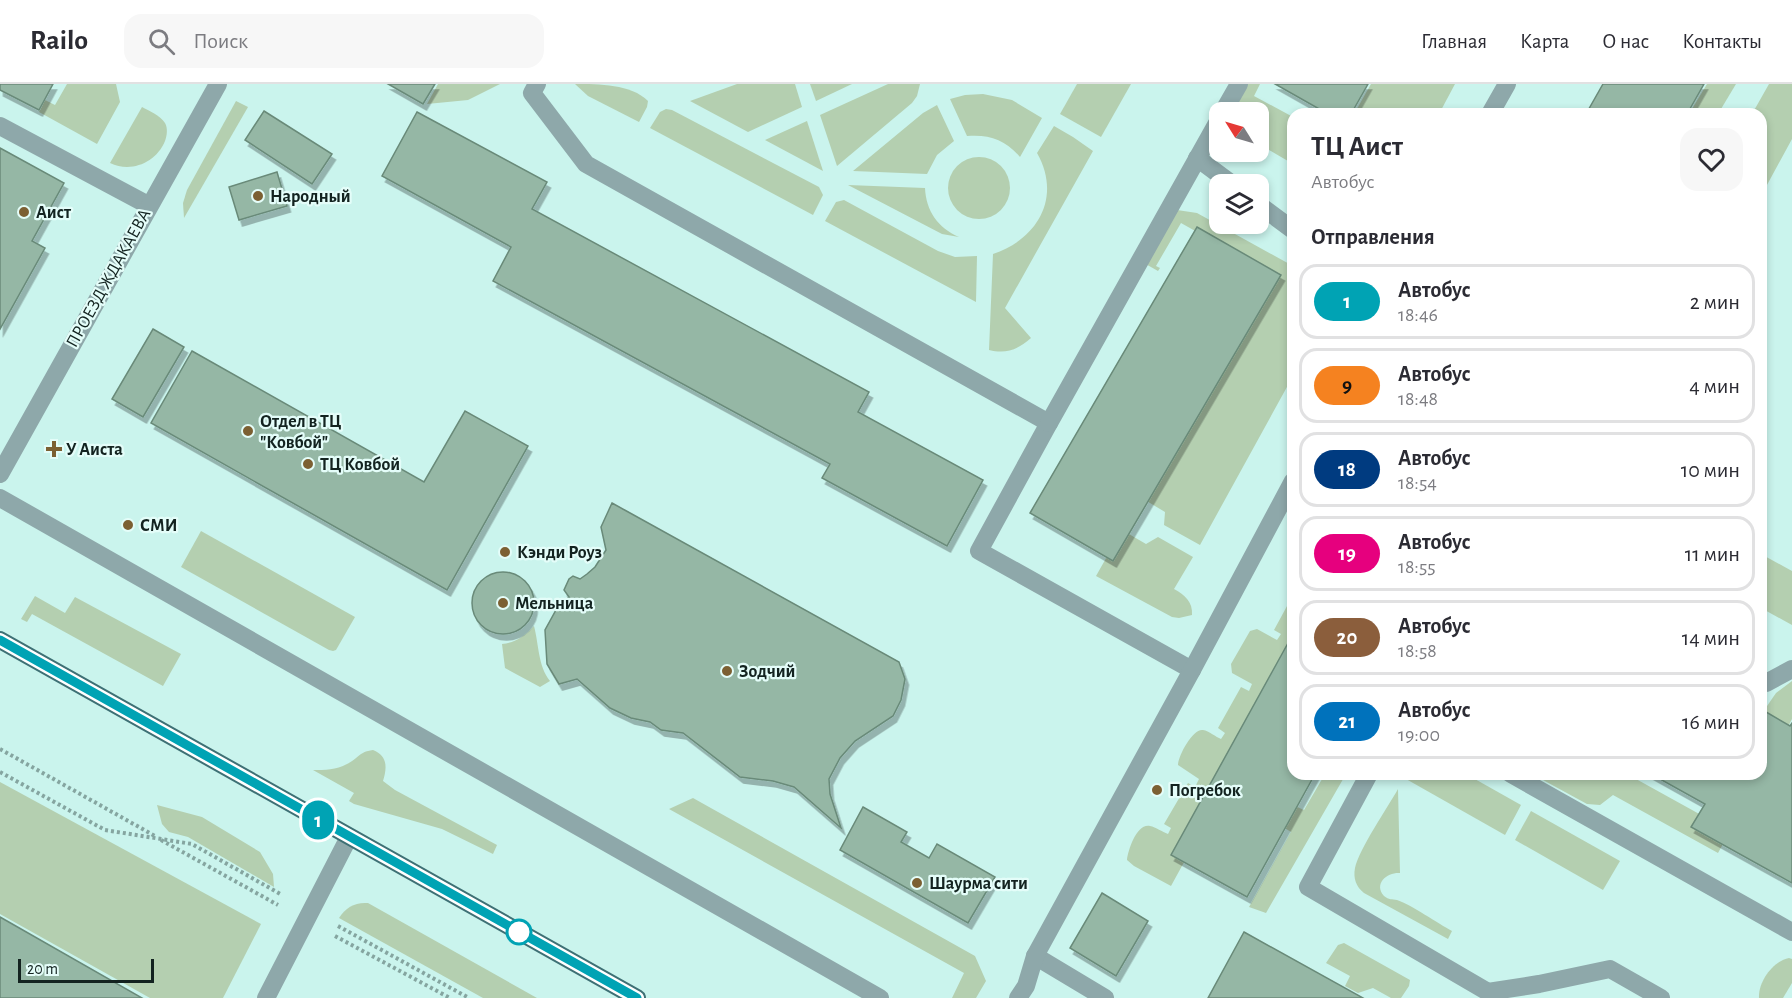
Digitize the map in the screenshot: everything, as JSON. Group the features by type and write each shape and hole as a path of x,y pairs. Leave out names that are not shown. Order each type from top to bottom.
{"main road":[{"path":"0,640 637,998"}],"street":[{"name":"ПРОЕЗД ЖДАКАЕВА","path":"0,474 148,205 218,84"},
{"path":"537,84 532,93 586,164 1049,423"},
{"path":"1229,102 1239,84"},
{"path":"1494,108 1507,84"},
{"path":"0,126 148,205"},
{"path":"1192,670 979,551 1209,137"},
{"path":"1197,158 1219,174"},
{"path":"1269,212 1287,226"},
{"path":"1018,998 1026,986 1035,956 1287,492"},
{"path":"0,498 880,998"},
{"path":"1767,682 1792,669"},
{"path":"1366,780 1308,887 1488,992 1535,991 1610,969 1661,998"},
{"path":"1521,780 1792,932"},
{"path":"266,998 349,837"},
{"path":"1035,956 1105,998"}],"path":[{"path":"0,749 309,916 469,998"},
{"path":"0,772 105,830 192,844 309,916 450,998"}],"green space":[{"path":"67,84 116,84 120,102 97,144 39,112 45,100 55,105"},
{"path":"438,84 500,84 468,100 427,104"},
{"path":"575,84 624,88 641,95 648,101 647,107 639,122 588,96"},
{"path":"737,84 795,84 802,107 748,132 690,101"},
{"path":"810,84 852,84 816,101"},
{"path":"888,84 920,84 917,96 912,103 837,166 820,115"},
{"path":"1077,84 1131,84 1101,137 1060,114"},
{"path":"1236,84 1260,84 1254,96 1265,102 1229,102"},
{"path":"1371,84 1455,84 1442,108 1357,108"},
{"path":"1707,84 1736,84 1722,108 1693,108"},
{"path":"1769,84 1792,84 1792,139 1767,185 1767,108 1755,108"},
{"path":"983,94 1012,100 1042,118 1020,157 1009,146 996,139 967,136 950,99"},
{"path":"236,101 248,107 184,218 183,203 187,190"},
{"path":"1269,104 1287,114 1287,160 1269,150"},
{"path":"937,105 954,141 937,155 927,174 853,171 923,113"},
{"path":"142,107 157,115 166,125 166,137 161,149 142,164 126,167 110,163"},
{"path":"666,109 672,110 819,187 823,195 813,215 650,128 660,112"},
{"path":"807,121 823,171 765,140"},
{"path":"1054,126 1093,151 1005,308 1031,338 1011,350 1001,352 989,350 993,254 1022,238 1041,214 1046,200 1047,185 1044,169 1037,153"},
{"path":"979,157 996,162 1001,166 1005,171 1010,188 1005,205 1001,210 996,214 979,219 962,214 957,210 953,205 948,188 953,171 957,166 962,162"},
{"path":"848,185 925,188 934,218 945,229 959,237 942,234"},
{"path":"844,200 938,251 955,257 977,256 976,302 825,221 836,202"},
{"path":"1177,210 1197,213 1209,220 1209,234 1235,234 1287,263 1287,387 1200,545 1164,525 1165,512 1140,497 1268,272 1181,223 1156,266 1160,268 1158,271 1135,258"},
{"path":"1122,530 1146,544 1158,537 1193,557 1174,589 1188,599 1192,615 1172,617 1096,576"},
{"path":"201,531 355,617 336,650 329,650 181,567"},
{"path":"1767,557 1792,571 1792,625 1767,611"},
{"path":"35,596 65,613 75,597 181,654 163,686 32,614 27,622 21,619"},
{"path":"1287,606 1287,674 1171,886 1127,860 1131,844 1137,833 1145,826 1168,834 1171,828 1164,824 1188,783 1195,787 1199,779 1178,765 1183,749 1199,731 1203,730 1221,739 1225,733 1218,728 1241,687 1249,691 1252,684 1232,673 1231,664 1250,631 1257,629 1277,640 1281,634 1274,630"},
{"path":"534,626 541,662 550,681 540,687 505,668 502,644 520,638"},
{"path":"1792,681 1792,719 1782,738 1767,729 1767,706 1776,693"},
{"path":"373,750 384,759 383,781 395,790 497,845 493,854 442,829 354,804 349,801 354,793 313,770 339,767 351,762 364,752"},
{"path":"1322,780 1343,780 1266,913 1249,907 1291,832 1283,827 1295,806 1304,810"},
{"path":"1408,780 1477,780 1521,805 1505,835"},
{"path":"1543,780 1638,780 1730,831 1718,853 1613,795 1600,805 1587,804"},
{"path":"0,782 261,924 223,998 150,998 0,914"},
{"path":"1398,789 1400,873 1391,874 1383,879 1381,891 1389,899 1409,906 1452,931 1448,939 1364,893 1356,882 1355,868 1362,850"},
{"path":"693,798 975,956 986,981 976,998 952,998 964,973 669,809"},
{"path":"157,805 202,817 260,852 273,874 274,887 188,837 169,832 162,824"},
{"path":"1531,811 1620,861 1603,890 1515,840"},
{"path":"368,903 537,998 483,998 339,918 351,906"},
{"path":"1344,943 1410,980 1401,998 1391,998 1373,988 1358,993 1345,986 1350,976 1326,963 1338,945"},
{"path":"1792,959 1792,983 1783,998 1759,998 1761,985 1768,973 1777,963"}],"building":[{"path":"0,84 53,84 39,110 0,90"},
{"path":"388,84 435,84 423,104"},
{"path":"1275,84 1368,84 1354,108 1317,108"},
{"path":"1603,84 1704,84 1690,108 1589,108"},
{"path":"264,111 332,154 312,184 245,140"},
{"path":"417,112 547,182 532,209 869,392 858,412 983,480 947,546 822,478 830,464 493,281 511,247 382,176"},
{"name":"Аист","path":"0,148 64,183 32,241 45,248 0,329"},
{"name":"Народный","path":"277,172 287,206 239,220 229,187"},
{"path":"1197,227 1281,275 1113,561 1030,513"},
{"path":"153,329 184,347 143,417 112,399"},
{"name":"ТЦ Ковбой","path":"192,351 424,482 465,411 528,446 447,590 151,423"},
{"name":"Зодчий","path":"612,503 899,662 905,679 901,700 893,716 855,741 840,758 829,779 830,794 841,828 794,787 773,781 740,777 683,733 661,730 650,722 631,718 610,708 577,679 559,684 547,664 545,630 556,610 569,597 564,590 569,579 573,576 580,579 587,574 595,567 606,550 601,527"},
{"name":"Мельница","path":"503,572 525,581 534,603 525,625 503,634 481,625 472,603 481,581"},
{"path":"1287,645 1287,780 1312,780 1247,897 1171,855"},
{"path":"1767,713 1790,726 1792,723 1792,883 1691,827 1705,804 1662,780 1767,780"},
{"path":"863,807 907,832 901,842 929,858 937,844 995,877 968,923 840,850"},
{"path":"1102,893 1148,921 1116,976 1070,948"},
{"path":"0,917 142,998 0,998"},
{"path":"1244,932 1363,998 1208,998"}],"bus line":[{"name":"1","path":"0,640 637,998"}],"place":[{"name":"Народный","path":"258,196"},
{"name":"Аист","path":"24,212"},
{"name":"Отдел в ТЦ \"Ковбой\"","path":"248,431"},
{"name":"У Аиста","path":"54,449"},
{"name":"ТЦ Ковбой","path":"308,464"},
{"name":"СМИ","path":"128,525"},
{"name":"Кэнди Роуз","path":"505,552"},
{"name":"Мельница","path":"503,603"},
{"name":"Зодчий","path":"727,671"},
{"name":"Погребок","path":"1157,790"},
{"name":"Шаурма сити","path":"917,883"}]}
